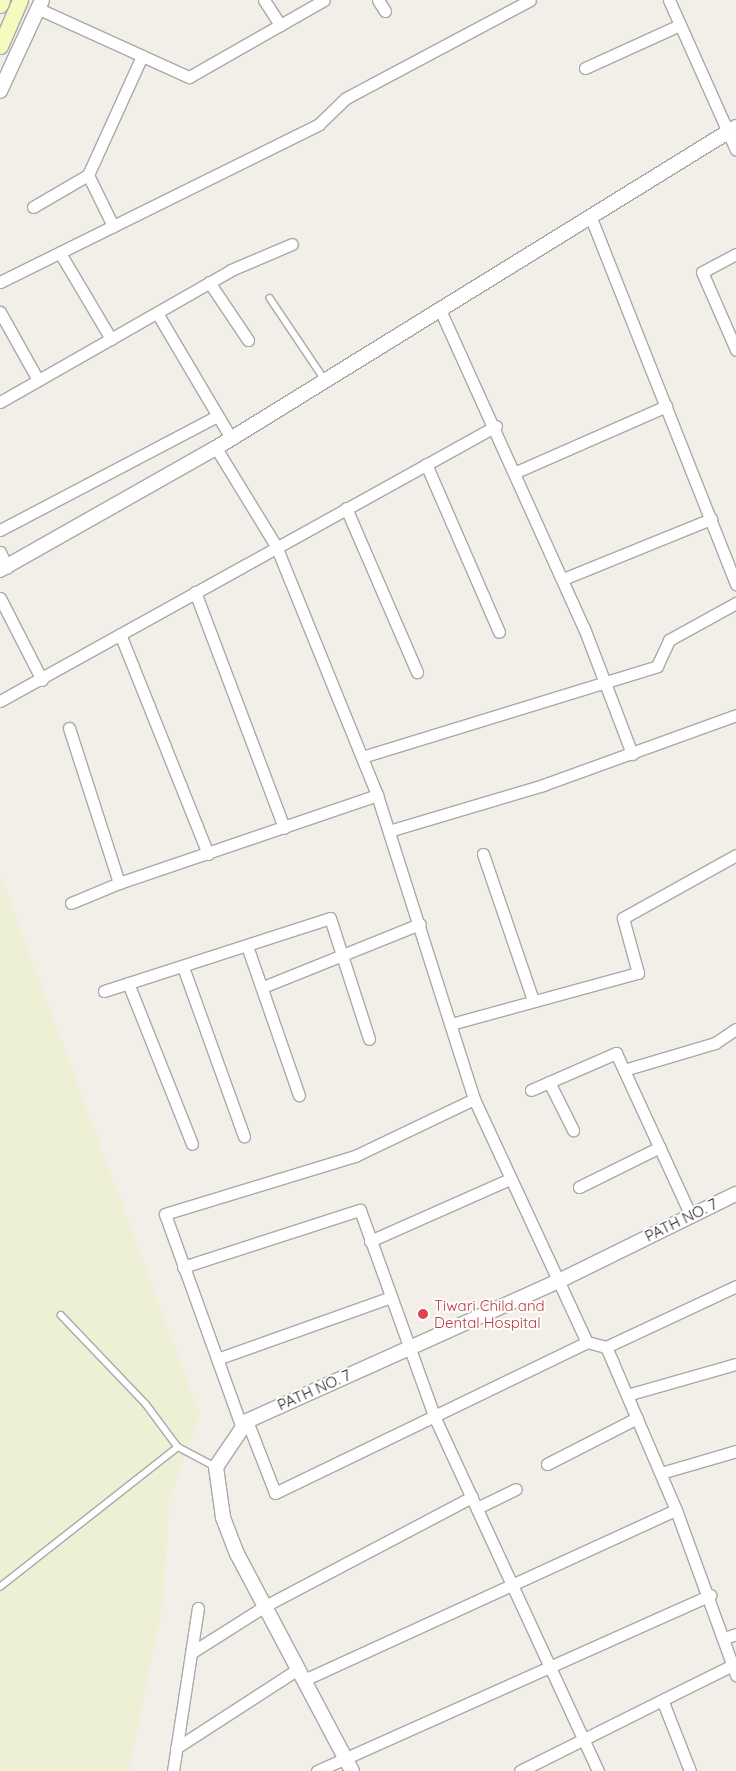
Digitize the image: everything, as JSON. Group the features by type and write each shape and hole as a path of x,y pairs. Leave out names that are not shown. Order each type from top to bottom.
{"main road":[{"path":"0,5 2,0"},
{"path":"0,46 20,0"}],"street":[{"path":"264,0 280,25"},
{"path":"0,92 40,5 142,56 189,77 324,0"},
{"path":"378,0 385,11"},
{"path":"0,282 319,124 346,98 530,0"},
{"path":"669,0 732,130 736,150"},
{"path":"585,68 680,25"},
{"path":"33,207 88,175 142,56"},
{"path":"0,552 3,568 216,448 325,380 441,312 732,130"},
{"path":"88,175 113,226"},
{"path":"591,218 736,584"},
{"path":"0,402 210,282 292,244"},
{"path":"60,252 111,338"},
{"path":"736,254 702,272 736,350"},
{"path":"210,282 248,340"},
{"path":"0,312 38,380"},
{"path":"441,312 496,426 563,579 605,680 632,754"},
{"path":"157,313 230,438"},
{"path":"516,472 666,406"},
{"path":"0,530 218,416"},
{"path":"0,701 42,680 276,546 496,426"},
{"path":"216,448 276,546 377,795 420,924 474,1099 510,1179 561,1280 587,1342"},
{"path":"426,464 499,632"},
{"path":"346,508 417,672"},
{"path":"563,579 711,519"},
{"path":"195,592 284,828"},
{"path":"0,598 42,680"},
{"path":"362,757 605,680 657,666 669,640 736,603"},
{"path":"120,634 208,854"},
{"path":"389,831 632,754 736,715"},
{"path":"69,728 119,883"},
{"path":"71,903 119,883 377,795"},
{"path":"483,854 533,1000"},
{"path":"451,1024 533,1000 638,973 622,918 736,855"},
{"path":"104,991 330,918 369,1039"},
{"path":"263,987 420,924"},
{"path":"246,946 263,987 299,1095"},
{"path":"183,967 244,1136"},
{"path":"128,983 192,1144"},
{"path":"624,1070 715,1043 736,1029"},
{"path":"531,1090 616,1053 690,1214"},
{"path":"549,1082 573,1130"},
{"path":"474,1099 355,1156 165,1214 217,1359 275,1493 587,1342 606,1347 736,1286"},
{"path":"579,1187 660,1147"},
{"path":"370,1241 510,1179"},
{"name":"PATH NO. 7","path":"245,1424 412,1346 561,1280 690,1214 736,1194"},
{"path":"183,1267 360,1210 391,1297 412,1346 434,1416 598,1771"},
{"path":"217,1359 391,1297"},
{"path":"520,1771 734,1670 710,1595 661,1473 606,1347"},
{"path":"627,1395 736,1364"},
{"path":"547,1464 637,1418"},
{"path":"245,1424 216,1467 223,1517 265,1606 352,1771"},
{"path":"661,1473 736,1451"},
{"path":"194,1650 265,1606 474,1502 516,1489"},
{"path":"176,1748 301,1675 676,1510"},
{"path":"317,1771 710,1595"},
{"path":"173,1771 194,1650 198,1608"},
{"path":"724,1638 736,1634"},
{"path":"663,1702 690,1771"}],"lane":[{"path":"270,298 325,380"},
{"path":"61,1315 146,1404 178,1447 216,1467"},
{"path":"0,1587 178,1447"}],"green space":[{"path":"0,874 200,1415 169,1500 164,1598 129,1771 0,1771"}],"place":[{"name":"Tiwari Child and Dental Hospital","path":"423,1314"}]}
